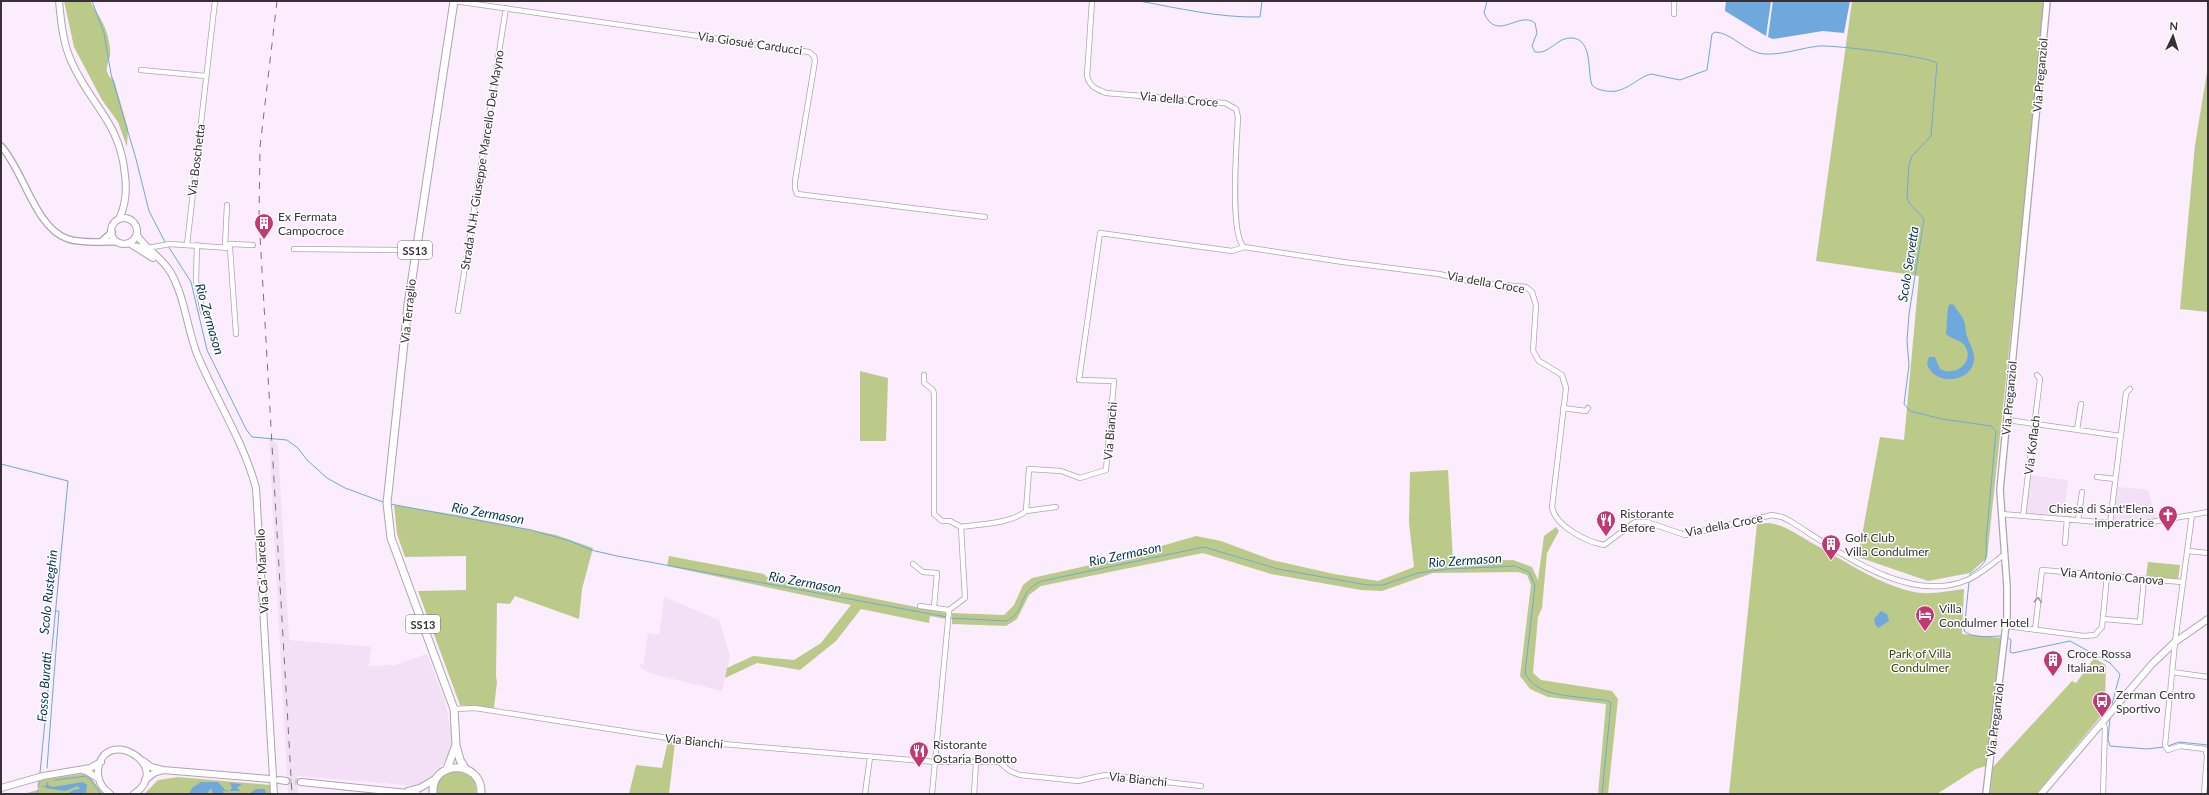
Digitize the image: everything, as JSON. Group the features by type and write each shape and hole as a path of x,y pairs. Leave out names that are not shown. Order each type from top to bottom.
{"main road":[{"path":"59,1 64,40 71,61 110,123 122,151 126,177 125,206 119,219 113,225 112,232 117,242 129,243 136,246 160,264 175,281"},
{"name":"Via Terraglio","path":"454,1 432,152 415,252 387,503 391,538 454,709"},
{"path":"125,206 131,220 136,225 137,234 147,248 168,268 175,281"},
{"path":"119,219 131,220"},
{"path":"129,243 137,234"},
{"name":"Via Ca' Marcello","path":"175,281 199,359 246,455 256,488 274,794"},
{"path":"2041,794 2152,664 2175,642 2208,619"},
{"name":"SS13","path":"454,709 456,745 460,760 465,768 476,776 482,792"},
{"name":"SS13","path":"435,779 447,769 456,745"},
{"path":"1,788 43,776 80,770 101,762 110,753 124,750 137,755 143,762 151,767 163,770 270,779"},
{"path":"101,762 98,771 99,779 103,788 110,794"},
{"path":"143,762 146,770 145,780"},
{"path":"447,769 454,767 465,768"},
{"path":"80,770 88,772 99,779"},
{"path":"135,794 145,780 154,773 163,770"},
{"path":"402,791 420,788 435,779"},
{"path":"433,794 435,779"},
{"path":"279,780 286,781"},
{"path":"301,782 402,791 417,794"}],"street":[{"name":"Via Boschetta","path":"186,245 216,1"},
{"name":"Via Giosuè Carducci","path":"454,1 809,52 814,56 815,61 795,181 794,189 797,194 985,217"},
{"name":"Via della Croce","path":"1092,1 1087,76 1089,83 1095,89 1106,93 1225,103 1236,109 1238,116 1235,187 1236,234 1244,247 1343,262 1439,274 1472,282 1526,288 1532,292 1536,305 1533,352 1539,361 1562,375 1566,388 1552,495 1553,513 1565,526 1596,544 1604,545 1611,541 1628,525 1635,522 1647,522 1685,535 1772,515 1782,517 1790,521 1854,561 1905,582 1932,587 1966,580 2005,554"},
{"path":"1674,1 1674,14"},
{"name":"Via Preganziol","path":"1986,794 2006,631 2005,554 2001,520 2000,490 2047,1"},
{"name":"Strada N.H. Giuseppe Marcello Del Mayno","path":"458,311 506,8"},
{"path":"141,70 206,76"},
{"path":"1,146 16,167 43,218 53,230 70,239 117,242"},
{"path":"227,205 228,247 236,334"},
{"path":"101,242 112,232"},
{"name":"Via Bianchi","path":"1026,511 1029,469 1061,471 1080,478 1106,470 1114,381 1079,380 1100,233 1232,251 1244,247"},
{"path":"147,248 174,244 228,247 231,244 252,245"},
{"path":"136,246 153,253 162,245"},
{"path":"160,259 159,251 162,245"},
{"path":"197,245 196,281 203,312"},
{"path":"294,249 399,250 415,252"},
{"path":"924,375 924,383 933,390 934,394 934,514 942,521 950,521 961,527 998,522 1022,514 1026,511 1056,507"},
{"name":"Via Koflach","path":"2020,516 2040,378 2037,376"},
{"path":"2110,524 2126,393 2130,388"},
{"path":"2077,430 2081,404"},
{"path":"1563,408 1586,411 1588,408"},
{"path":"2006,420 2121,436"},
{"path":"2097,477 2115,479"},
{"path":"2078,520 2082,492"},
{"path":"2001,514 2135,525 2208,512"},
{"path":"2001,520 2020,516"},
{"path":"2192,516 2175,642 2166,747 2168,750 2184,746 2205,749 2207,756 2204,794"},
{"path":"2065,543 2067,519"},
{"path":"932,794 948,611 965,598 961,527"},
{"path":"2188,551 2208,553"},
{"path":"913,564 923,572 936,573 934,607"},
{"name":"Via Antonio Canova","path":"2035,630 2042,570 2182,582"},
{"path":"2006,631 2035,630 2091,636 2100,630 2103,619 2107,576"},
{"path":"2103,619 2140,622 2144,579"},
{"path":"920,606 934,607 948,611"},
{"path":"2172,672 2208,677"},
{"name":"Via Bianchi","path":"454,709 475,708 687,741 935,762 1001,762 1010,771 1020,775 1078,781 1105,775 1201,786"},
{"path":"2102,722 2105,728 2103,794"},
{"path":"866,794 870,757"},
{"path":"974,794 976,763"}],"shaded area":[{"path":"269,438 278,445 289,640 371,647 369,666 395,665 427,654 445,702 453,740 452,753 449,759 435,771 428,782 419,786 297,776 298,794 288,794"},
{"path":"2030,475 2068,480 2064,515 2025,514"},
{"path":"2118,487 2148,490 2156,519 2132,522 2113,520"},
{"path":"664,597 719,620 730,656 722,691 653,674 642,669 639,663 643,665 648,633 659,635"}],"green space":[{"path":"64,1 90,1 105,28 110,52 107,72 108,75 114,80 128,129 127,147 118,122 102,100 74,47"},
{"name":"Golf Club Villa Condulmer","path":"1852,1 2046,1 1987,558 1970,573 1928,581 1858,557 1880,437 1904,440 1919,276 1816,261"},
{"path":"2208,66 2208,312 2180,309 2195,145"},
{"path":"860,371 888,378 886,441 860,441"},
{"path":"1448,470 1453,561 1513,560 1532,567 1538,580 1544,536 1556,527 1559,531 1547,553 1542,608 1538,617 1533,673 1541,680 1612,691 1618,699 1608,794 1598,794 1606,704 1548,697 1530,689 1520,676 1531,585 1527,575 1518,572 1433,573 1382,591 1361,590 1271,574 1203,553 1041,586 1029,595 1017,619 1006,626 952,624 952,613 1004,615 1014,605 1023,585 1032,578 1113,560 1196,536 1221,541 1272,560 1334,574 1378,581 1414,567 1409,523 1410,472"},
{"path":"394,505 457,515 556,535 593,548 582,589 579,619 515,596 510,604 497,603 497,682 494,708 460,705 418,591 466,590 466,556 405,557 397,534"},
{"name":"Golf Club Villa Condulmer","path":"1768,523 1779,525 1790,530 1860,570 1897,587 1923,593 1937,593 1964,589 1962,634 2002,638 1986,766 1976,769 1937,794 1729,794 1757,524"},
{"path":"669,556 764,574 767,577 946,613 946,619 930,616 929,623 861,609 836,641 800,670 757,663 725,678 727,668 753,656 794,660 821,643 851,605 667,566"},
{"path":"2148,562 2180,565 2178,580 2146,577"},
{"path":"2094,658 2106,665 2105,701 2111,704 2036,794 1990,794 1993,767 2072,681 2076,683"},
{"path":"668,741 675,742 669,794 629,794 636,765 662,768"},
{"path":"454,770 471,777 475,784 476,794 436,794 437,785 440,779"},
{"path":"82,774 91,778 103,794 23,794 38,790 39,780"},
{"path":"178,777 271,785 271,794 144,794 158,780"}],"water":[{"path":"1726,1 1771,1 1766,36 1725,11"},
{"path":"1773,1 1850,1 1844,33 1823,31 1773,39 1768,37"},
{"path":"1950,304 1954,305 1963,319 1974,356 1973,365 1962,377 1945,379 1937,376 1931,371 1927,363 1929,357 1935,357 1940,369 1951,371 1961,368 1965,364 1968,354 1962,343 1946,334 1948,307"},
{"path":"1881,611 1887,614 1889,621 1878,628 1874,619"},
{"path":"47,781 49,786 53,787 83,782 87,785 86,792 88,794 68,794 73,790 80,789 78,786 65,791 46,788"},
{"path":"201,782 218,782 226,791 223,791 224,794 213,794 211,788 207,794 189,794 192,788"},
{"path":"230,783 242,785 237,787 240,791 229,791 232,788"},
{"path":"256,789 265,789 266,794 249,794"}],"waterway":[{"name":"Rio Zermason","path":"92,1 104,33 111,74 136,159 149,211 165,242"},
{"name":"Scolo Servetta","path":"1139,1 1214,14 1245,17 1260,17 1262,1"},
{"name":"Scolo Servetta","path":"1487,1 1484,13 1489,22 1495,25 1502,26 1522,20 1529,20 1535,23 1537,33 1532,46 1535,52 1545,51 1567,38 1579,40 1584,45 1586,50 1592,85 1598,89 1606,91 1625,88 1651,74 1680,80 1707,70 1712,34 1715,32 1722,33 1751,50 1764,54 1828,46 1899,54 1937,63 1931,136 1912,156 1909,165 1907,197 1909,203 1924,219 1909,314 1907,341 1909,365 1904,404 1910,411 1942,419 1991,426 1996,431 1986,541 1986,557 1983,564 1970,574 1970,576"},
{"name":"Rio Zermason","path":"168,246 191,282 207,350 246,429 252,437 287,440 298,448 307,460 327,478 345,488 383,502"},
{"name":"Scolo Rusteghin","path":"1,464 68,481 40,773"},
{"name":"Rio Zermason","path":"390,504 531,530 570,541 591,550 617,556 947,617"},
{"name":"Rio Zermason","path":"950,618 1006,621 1013,617 1017,612 1028,590 1042,581 1204,547 1278,569 1367,585 1383,585 1418,573 1447,569 1515,566 1529,572 1535,586 1525,673 1530,681 1537,687 1554,694 1605,700 1611,703 1602,794"},
{"name":"Scolo Servetta","path":"1969,582 1964,631 1968,634 1977,636 2002,636"},
{"name":"Fosso Buratti","path":"47,768 59,611 55,611"},
{"name":"Scolo Servetta","path":"2007,637 2011,640 2010,652 2013,653 2070,641 2110,663 2120,674 2112,704"},
{"name":"Scolo Servetta","path":"2110,718 2108,739 2110,746 2147,749 2164,747"},
{"name":"Scolo Servetta","path":"2168,746 2179,742 2208,745"},
{"path":"55,780 86,776 91,780 101,794"},
{"name":"Scolo Rusteghin","path":"38,787 39,781"},
{"name":"Scolo Rusteghin","path":"37,794 38,790"}],"tunnel":[{"path":"286,781 301,782"}],"railway":[{"path":"277,1 260,147 259,218 292,794"}],"place":[{"name":"Ex Fermata Campocroce","path":"264,240"},
{"name":"Chiesa di Sant'Elena imperatrice","path":"2168,532"},
{"name":"Ristorante Before","path":"1606,537"},
{"name":"Golf Club Villa Condulmer","path":"1831,561"},
{"name":"Villa Condulmer Hotel","path":"1925,632"},
{"name":"Croce Rossa Italiana","path":"2053,677"},
{"name":"Zerman Centro Sportivo","path":"2102,718"},
{"name":"Ristorante Ostaria Bonotto","path":"919,768"}],"park label":[{"name":"Park of Villa Condulmer","path":"1920,660"}]}
